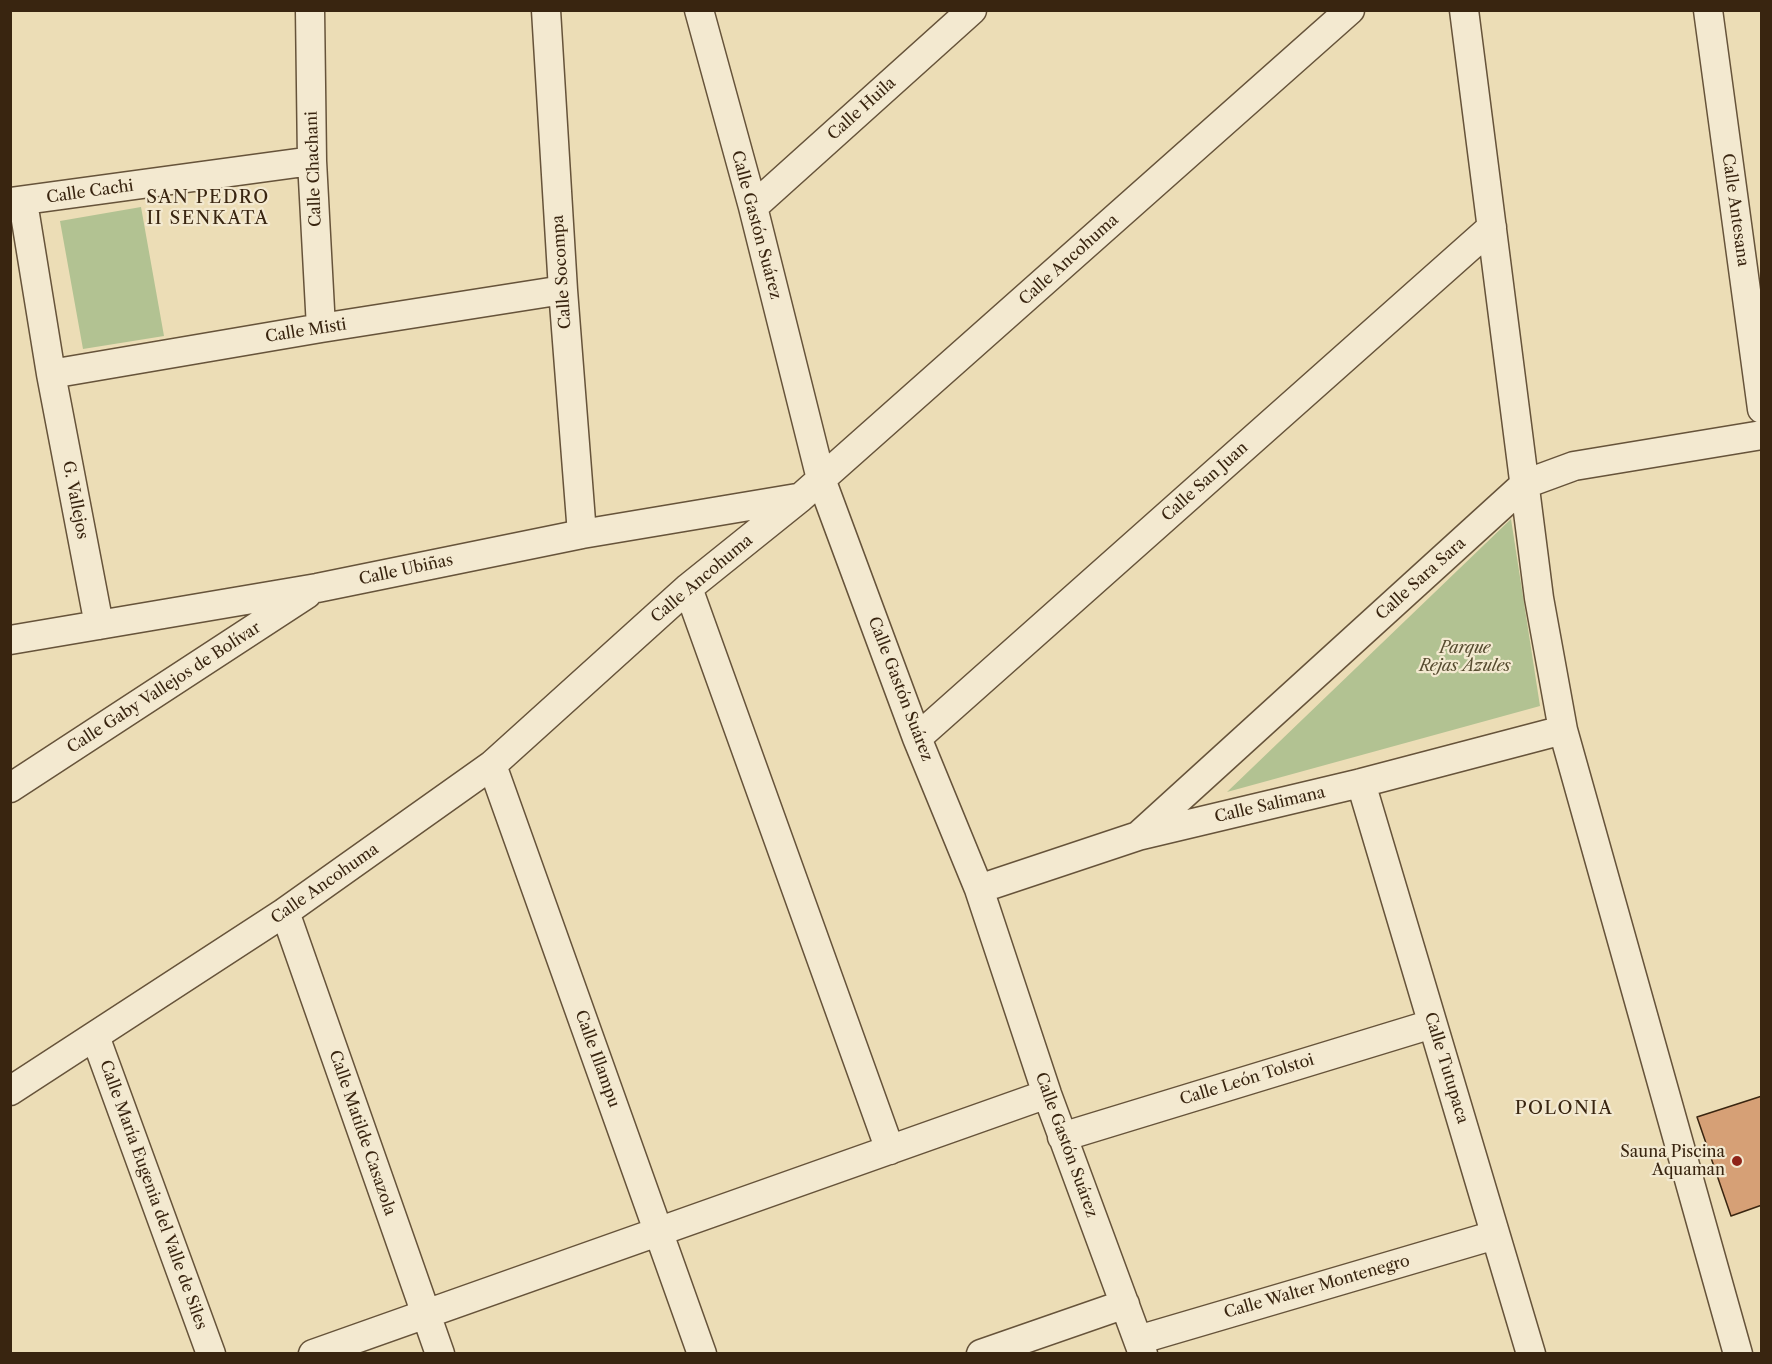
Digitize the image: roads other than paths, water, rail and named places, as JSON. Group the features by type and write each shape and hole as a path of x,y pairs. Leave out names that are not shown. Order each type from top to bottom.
{"street":[{"name":"Calle Chachani","path":"310,10 312,161 321,328"},
{"name":"Calle Socompa","path":"546,10 562,290 582,534"},
{"name":"Calle Gastón Suárez","path":"699,10 753,207 821,479 917,738 979,889 1062,1137 1140,1347"},
{"name":"Calle Huila","path":"753,207 972,10"},
{"name":"Calle Ancohuma","path":"10,1091 285,912 492,765 688,588 800,498 1350,10"},
{"path":"1464,10 1539,598 1563,730 1738,1353"},
{"name":"Calle Antesana","path":"1707,10 1761,409"},
{"name":"Calle Cachi","path":"17,202 312,161"},
{"name":"G. Vallejos","path":"17,202 99,625"},
{"name":"Calle San Juan","path":"917,738 1492,227"},
{"name":"Calle Misti","path":"51,374 562,290"},
{"name":"Calle Sara Sara","path":"1138,836 1525,484 1574,466 1761,435"},
{"name":"Calle Ubiñas","path":"10,640 317,588 582,534 800,498"},
{"name":"Calle Gaby Vallejos de Bolívar","path":"10,788 317,588"},
{"path":"688,588 890,1150"},
{"name":"Calle Salimana","path":"979,889 1138,836 1361,783 1563,730"},
{"name":"Calle Illampu","path":"492,765 702,1353"},
{"name":"Calle Tutupaca","path":"1361,783 1531,1353"},
{"name":"Calle Matilde Casazola","path":"285,912 440,1353"},
{"name":"Calle León Tolstoi","path":"1062,1137 1432,1024"},
{"name":"Calle María Eugenia del Valle de Siles","path":"95,1035 211,1353"},
{"path":"313,1353 1047,1094"},
{"name":"Calle Walter Montenegro","path":"1140,1347 1495,1235"},
{"path":"981,1353 1125,1304"}],"place":[{"name":"Sauna Piscina Aquaman","path":"1737,1161"}],"district":[{"name":"SAN PEDRO II SENKATA","path":"208,208"},
{"name":"POLONIA","path":"1564,1109"}],"park label":[{"name":"Parque Rejas Azules","path":"1465,657"}]}
